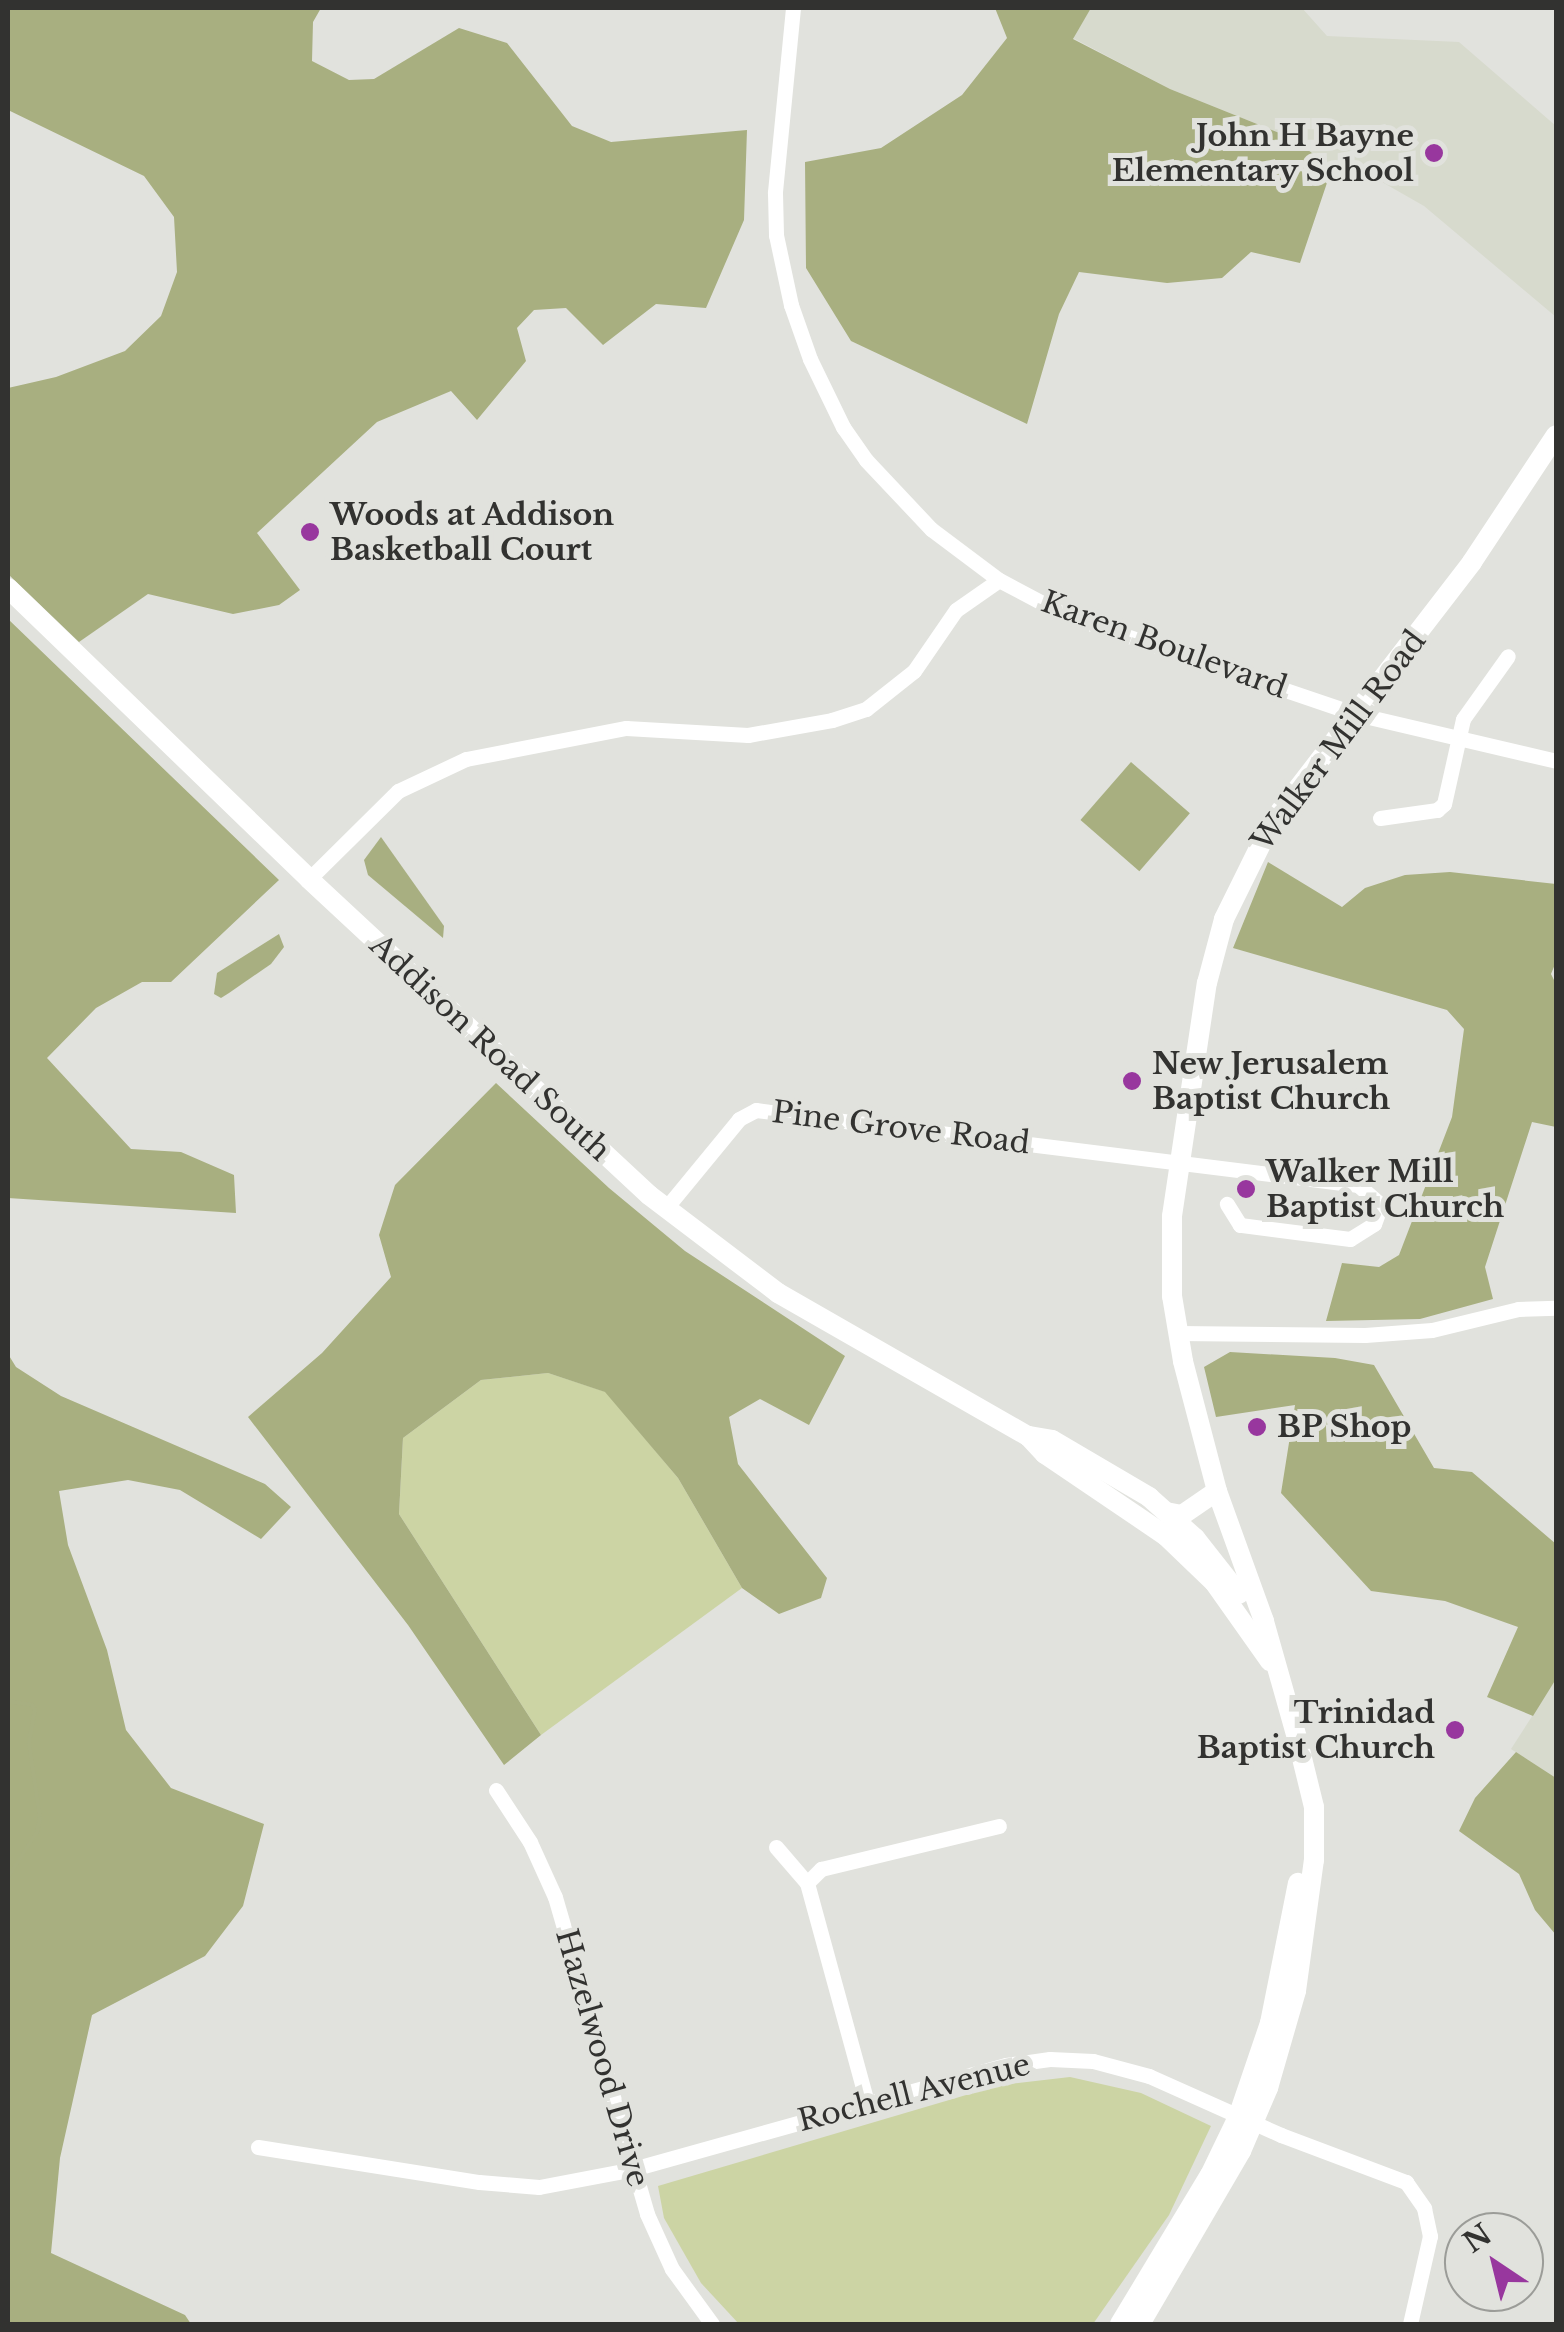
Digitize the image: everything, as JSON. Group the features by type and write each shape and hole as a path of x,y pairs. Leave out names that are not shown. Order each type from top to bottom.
{"main road":[{"name":"Walker Mill Road","path":"1140,2324 1187,2248 1281,2049 1306,1937 1314,1809 1276,1663 1217,1490 1178,1333 1169,1247 1200,1018 1225,918 1272,822 1472,562 1556,435"},
{"name":"Addison Road South","path":"8,588 309,879 666,1208 778,1293 1028,1436 1189,1544 1224,1573 1276,1663"},
{"name":"Addison Road South","path":"1028,1436 1067,1448 1130,1484 1166,1512 1189,1544"},
{"path":"1166,1512 1182,1515 1217,1490"},
{"path":"1189,1544 1211,1521 1217,1490"},
{"name":"Walker Mill Road","path":"1120,2324 1246,2120"}],"street":[{"name":"Karen Boulevard","path":"794,8 774,192 776,235 798,329 835,414 866,460 931,530 999,580 1065,616 1356,714 1556,761"},
{"path":"309,879 398,791 466,759 626,728 748,735 832,720 866,709 914,672 956,610 999,580"},
{"path":"1380,818 1441,807 1468,707 1508,656"},
{"name":"Pine Grove Road","path":"666,1208 739,1119 752,1110 850,1125 1180,1160"},
{"path":"1180,1160 1358,1185 1382,1205 1374,1224 1350,1239 1240,1225 1227,1204"},
{"path":"1178,1333 1410,1332 1518,1309 1556,1308"},
{"name":"Hazelwood Drive","path":"496,1790 530,1842 555,1897 633,2169 663,2252 712,2324"},
{"path":"806,1884 821,1869 999,1826"},
{"path":"776,1847 806,1884 866,2102"},
{"name":"Rochell Avenue","path":"258,2147 512,2186 570,2184 1006,2065 1072,2059 1149,2076 1246,2120 1387,2172 1412,2188 1424,2208 1430,2236 1410,2324"}],"shaded area":[{"path":"8,8 321,8 313,22 312,61 349,80 374,79 459,28 507,43 572,126 611,142 747,130 744,220 706,308 656,304 603,345 566,308 534,310 517,328 526,361 477,420 451,391 377,422 257,533 300,590 279,605 233,614 148,594 79,642 8,574 8,388 56,377 125,351 161,316 177,272 174,217 144,176 8,110"},
{"path":"995,8 1091,8 1073,39 1170,89 1292,138 1332,168 1300,263 1251,252 1222,278 1167,283 1079,272 1059,314 1027,424 851,341 806,268 805,162 881,148 962,95 1007,38"},
{"name":"John H Bayne Elementary School","path":"1091,8 1302,8 1327,36 1459,42 1556,126 1556,317 1424,206 1361,170 1332,168 1292,138 1170,89 1073,38"},
{"path":"8,619 279,880 171,982 142,982 96,1008 47,1058 131,1149 181,1152 234,1175 236,1213 8,1198"},
{"path":"1131,762 1190,813 1139,871 1080,820"},
{"path":"381,837 444,926 443,938 368,875 364,860"},
{"path":"1268,862 1342,907 1365,888 1405,875 1450,872 1556,884 1556,962 1551,974 1556,984 1556,1127 1532,1122 1485,1267 1493,1299 1420,1319 1326,1321 1342,1263 1379,1267 1399,1255 1452,1117 1464,1029 1447,1010 1233,948"},
{"path":"279,934 284,947 271,964 221,998 214,994 217,973"},
{"path":"496,1083 609,1188 685,1251 845,1356 809,1425 760,1399 729,1417 738,1464 827,1578 821,1598 779,1614 742,1588 678,1478 605,1392 548,1373 481,1380 403,1438 399,1514 541,1735 504,1765 408,1625 248,1417 322,1353 391,1277 379,1235 395,1185"},
{"path":"1230,1352 1335,1358 1374,1365 1434,1468 1472,1472 1556,1544 1556,1679 1533,1716 1487,1697 1518,1627 1445,1601 1371,1591 1281,1493 1295,1405 1216,1417 1204,1367"},
{"path":"8,1354 16,1367 61,1396 265,1484 291,1507 261,1539 180,1490 128,1480 59,1491 68,1545 107,1650 126,1730 171,1788 264,1824 243,1906 205,1956 92,2015 60,2158 51,2253 185,2315 191,2324 8,2324"},
{"path":"548,1373 606,1392 678,1478 742,1588 541,1735 399,1514 403,1438 481,1380"},
{"path":"1556,1679 1556,1778 1511,1749"},
{"path":"1516,1752 1556,1778 1556,1935 1535,1910 1519,1874 1459,1831 1475,1798"},
{"path":"1070,2077 1141,2093 1211,2126 1169,2215 1093,2324 739,2324 701,2283 664,2218 658,2186 1000,2085"}],"waterway":[{"path":"8,1701 35,1709 29,1743 40,1818 37,1832 8,1877"}],"place":[{"name":"John H Bayne Elementary School","path":"1434,153"},
{"name":"Woods at Addison Basketball Court","path":"310,532"},
{"name":"New Jerusalem Baptist Church","path":"1132,1081"},
{"name":"Walker Mill Baptist Church","path":"1246,1189"},
{"name":"BP Shop","path":"1257,1427"},
{"name":"Trinidad Baptist Church","path":"1455,1730"}]}
